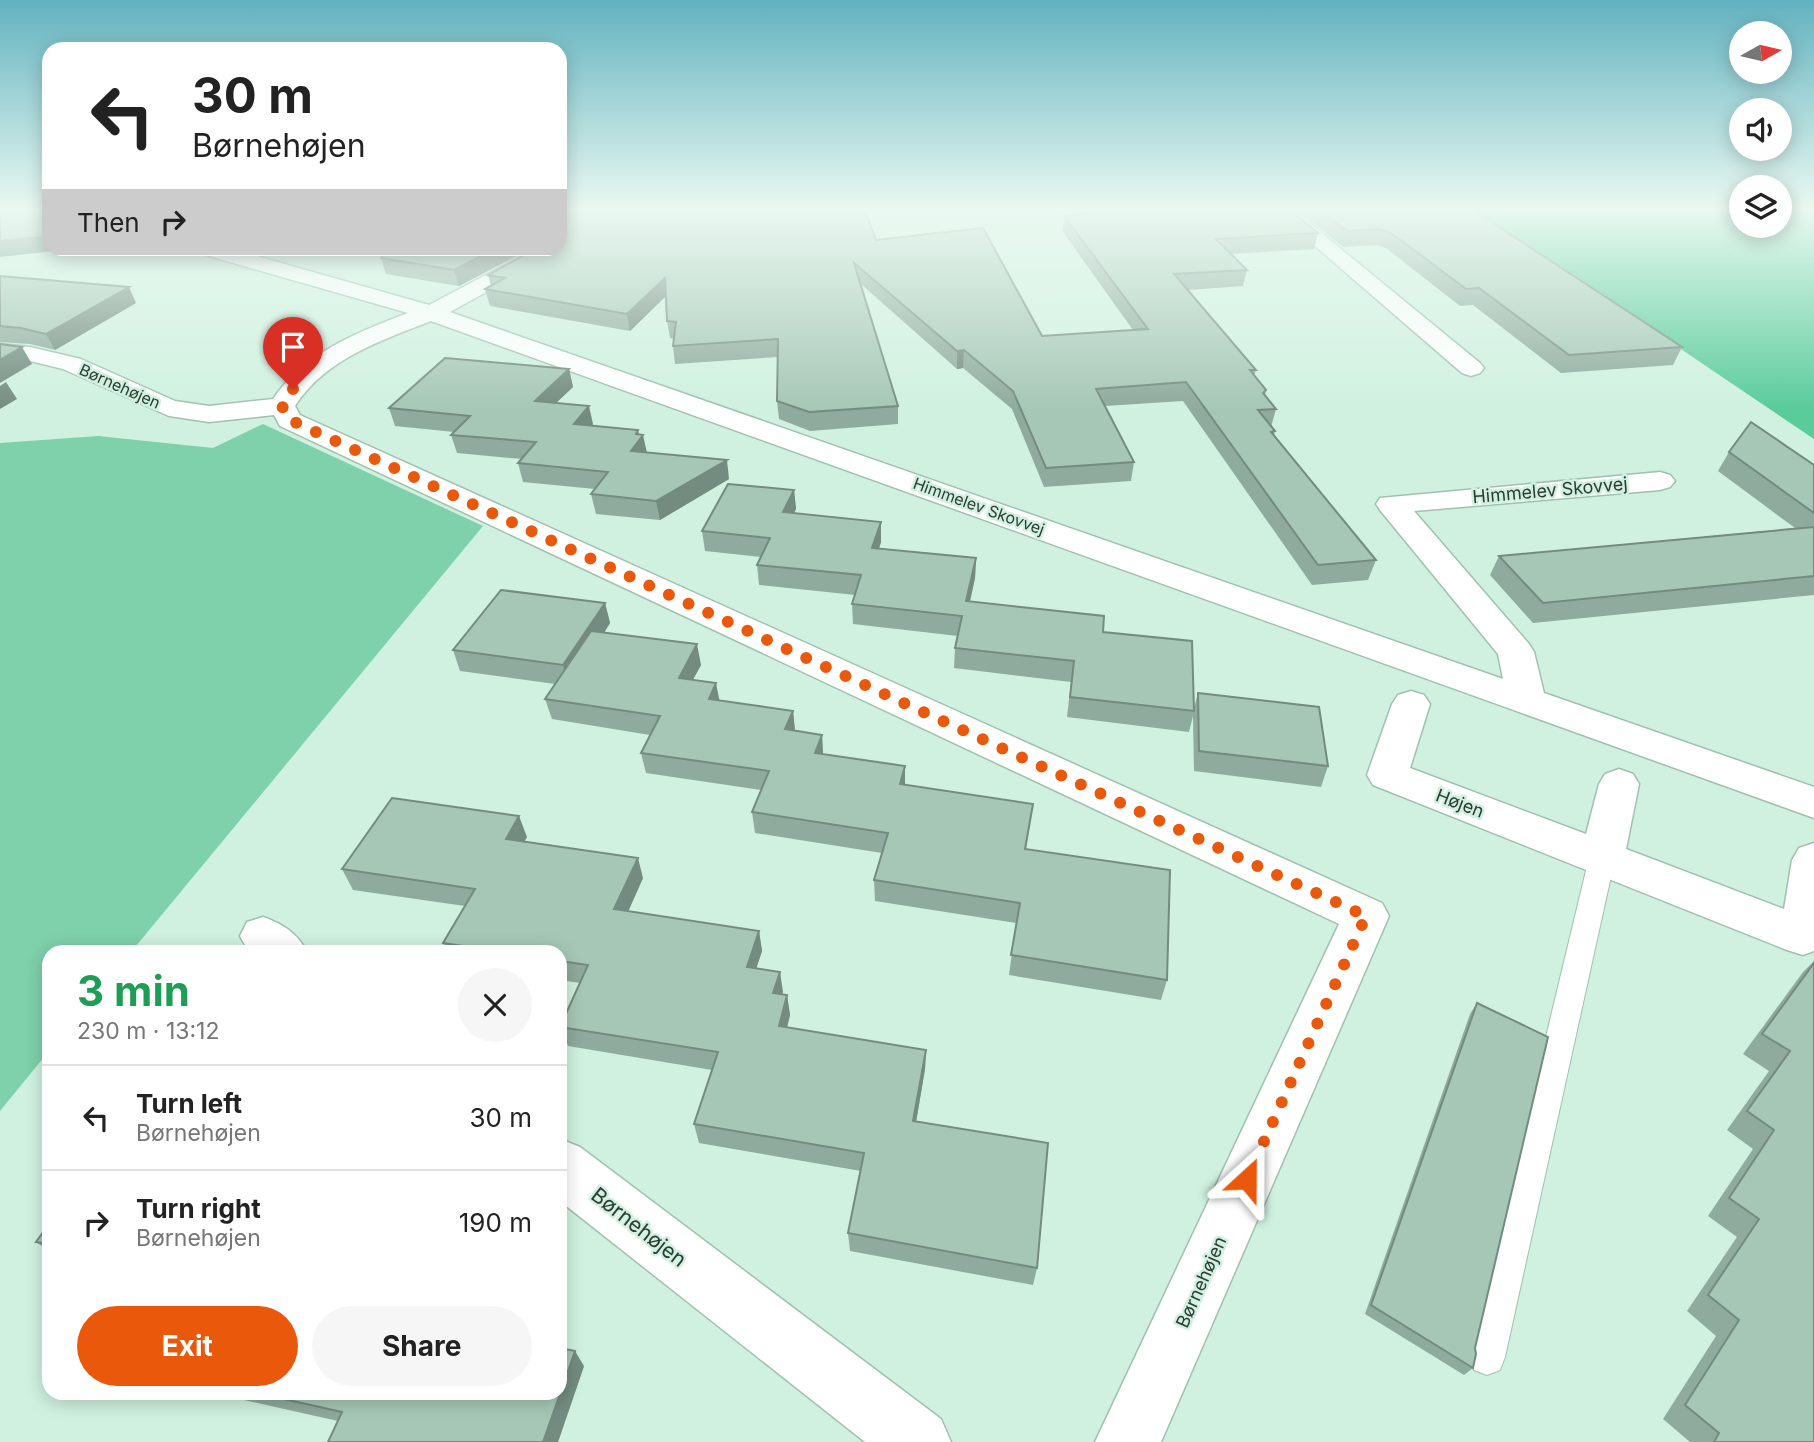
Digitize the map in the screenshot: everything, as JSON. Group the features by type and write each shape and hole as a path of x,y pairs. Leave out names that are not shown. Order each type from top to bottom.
{"street":[{"name":"Himmelev Skovvej","path":"305,275 430,313 1814,803"},
{"path":"282,406 293,389 349,346 430,313 501,275"},
{"path":"1360,275 1471,368"},
{"name":"Børnehøjen","path":"0,351 30,354 72,364 169,408 208,414 282,406 290,420 1366,916 1128,1442"},
{"name":"Himmelev Skovvej","path":"1527,702 1516,652 1391,503 1660,481"},
{"name":"Højen","path":"1411,705 1387,775 1803,936 1814,860"},
{"path":"1602,858 1619,784"},
{"name":"Børnehøjen","path":"567,1171 918,1442"}],"lane":[{"path":"1487,1357 1602,858"}],"green space":[{"path":"1572,275 1814,275 1814,439"},
{"path":"263,424 483,526 137,945 42,945 42,1060 0,1111 0,443 98,436 213,448"}],"building":[{"path":"490,275 858,275 898,406 809,412 777,401 778,339 673,346 676,322 667,321 665,278 627,314 485,289 505,278"},
{"path":"868,275 1009,275 1042,336 1148,329 1108,275 1175,275 1256,370 1250,370 1266,390 1263,393 1276,409 1258,410 1275,431 1271,432 1376,560 1318,565 1186,382 1096,389 1134,462 1046,468 1013,391 964,350 957,351"},
{"path":"1448,275 1573,275 1682,347 1569,355 1479,288 1466,289"},
{"path":"0,276 129,287 46,334 0,326"},
{"path":"0,344 22,347 0,360"},
{"path":"445,358 569,369 535,401 589,406 574,424 638,430 636,434 643,435 631,451 727,460 656,501 591,494 608,472 518,463 536,442 451,435 470,416 389,408"},
{"path":"1751,422 1814,465 1814,513 1729,452"},
{"path":"728,484 794,490 783,512 881,522 872,548 976,558 966,601 1104,616 1103,632 1192,641 1194,711 1070,697 1074,661 955,648 962,616 852,604 861,575 757,565 770,538 702,531"},
{"path":"1814,527 1814,576 1543,603 1499,556"},
{"path":"501,590 605,603 563,665 453,650"},
{"path":"591,631 697,644 679,678 716,683 709,699 793,711 785,729 822,735 815,753 905,766 900,784 1033,804 1025,849 1170,870 1167,980 1011,955 1020,903 874,880 888,833 752,812 769,771 641,753 660,716 545,699"},
{"path":"1198,693 1319,707 1328,766 1199,751"},
{"path":"392,798 519,816 506,839 638,858 614,909 759,931 747,967 780,972 773,993 787,995 779,1026 926,1050 913,1121 1048,1143 1037,1268 848,1233 864,1153 694,1124 718,1052 567,1028 567,1012 588,965 567,962 567,945 443,943 475,889 342,869"},
{"path":"1814,963 1814,1442 1714,1442 1719,1433 1685,1405 1739,1320 1708,1295 1759,1219 1729,1198 1774,1130 1747,1111 1790,1051 1762,1034"},
{"path":"1477,1003 1548,1037 1475,1348 1473,1368 1371,1305"},
{"path":"567,1349 575,1351 567,1374"},
{"path":"288,1400 558,1400 543,1442 328,1442 342,1412"}],"route":[{"path":"293,389 282,406 290,420 1366,916 1247,1179"}]}
